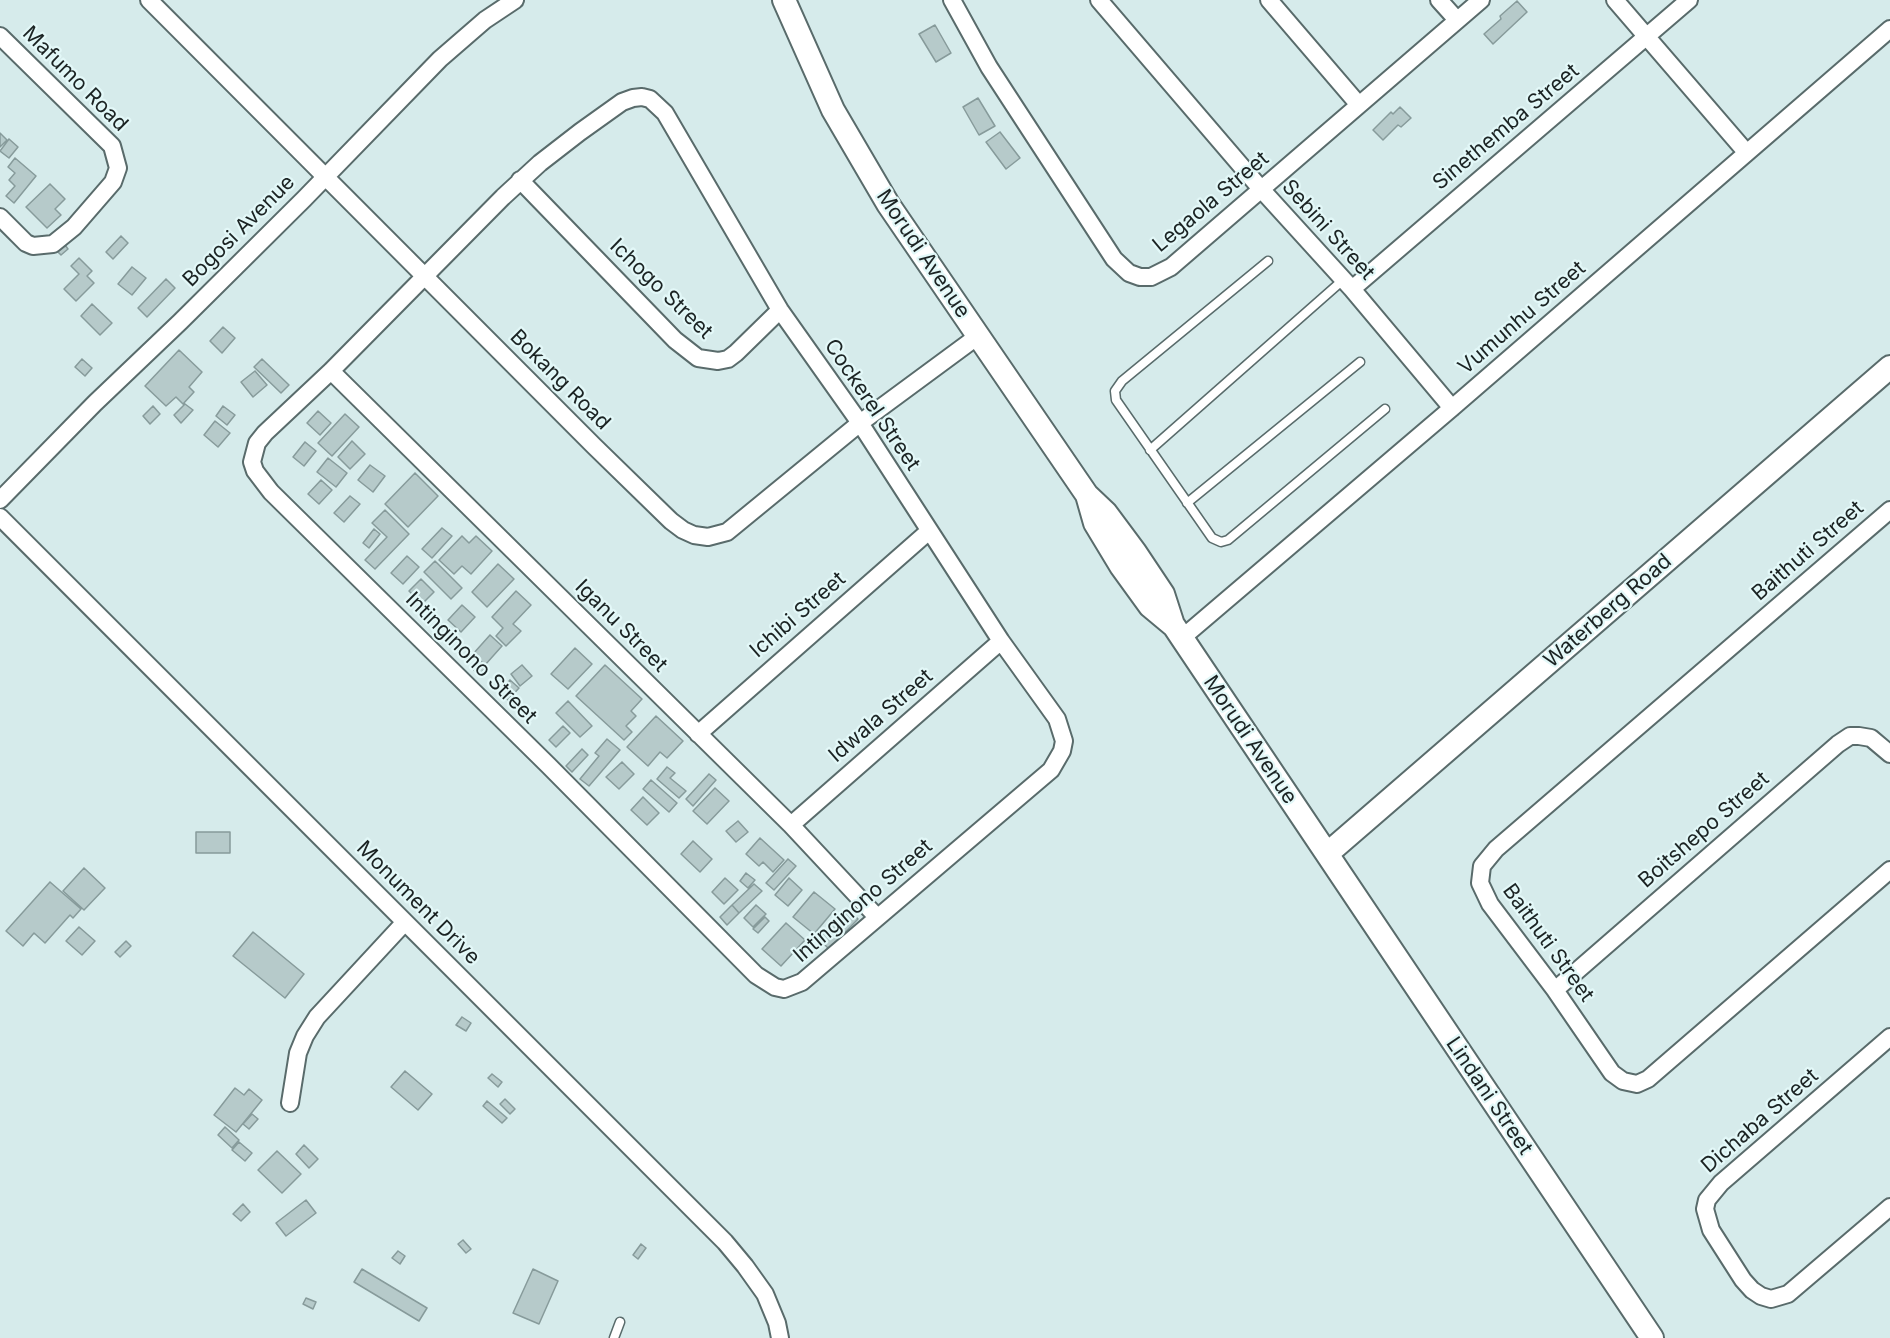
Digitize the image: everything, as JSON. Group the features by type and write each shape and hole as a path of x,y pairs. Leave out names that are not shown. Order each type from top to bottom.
{"street":[{"name":"Bokang Road","path":"149,0 670,521 694,535 708,537 727,532 860,423 978,336"},
{"name":"Bogosi Avenue","path":"0,500 440,59 485,20 515,0"},
{"name":"Morudi Avenue","path":"784,0 833,110 888,204 1087,495 1095,523 1121,566 1150,606 1178,632 1327,854"},
{"name":"Sebini Street","path":"1099,0 1261,189 1348,284 1452,408"},
{"path":"1269,0 1359,105"},
{"path":"1439,0 1457,20"},
{"name":"Legaola Street","path":"954,1 989,67 1107,249 1121,267 1129,273 1140,277 1151,277 1171,267 1481,0"},
{"path":"1615,0 1746,152"},
{"name":"Sinethemba Street","path":"1348,284 1689,0"},
{"name":"Vumunhu Street","path":"1178,632 1452,408 1890,29"},
{"name":"Mafumo Road","path":"0,36 112,146 118,168 113,182 74,227 53,244 39,247 26,243 0,217"},
{"name":"Intinginono Street","path":"642,97 622,102 558,148 520,180 265,433 257,442 252,462 255,471 271,492 766,983 784,989 802,982 1051,770 1062,751 1064,741"},
{"name":"Cockerel Street","path":"642,97 650,99 665,113 780,310 860,423 1001,641 1057,719 1064,741"},
{"name":"Ichogo Street","path":"520,180 675,340 698,358 718,361 728,359 780,310"},
{"name":"Waterberg Road","path":"1327,854 1890,367"},
{"name":"Iganu Street","path":"331,370 791,825 877,917"},
{"name":"Baithuti Street","path":"1890,510 1488,858 1480,873 1480,883 1484,892 1612,1073 1623,1080 1637,1084 1648,1079 1890,870"},
{"name":"Monument Drive","path":"0,517 725,1242 746,1266 765,1294 777,1323 780,1338"},
{"name":"Ichibi Street","path":"698,734 929,531"},
{"name":"Idwala Street","path":"791,825 1001,641"},
{"name":"Boitshepo Street","path":"1555,990 1838,744 1851,736 1871,738 1890,754"},
{"name":"Lindani Street","path":"1327,854 1652,1338"},
{"path":"290,1102 298,1053 317,1017 405,922"},
{"name":"Dichaba Street","path":"1890,1037 1721,1183 1707,1200 1705,1209 1711,1230 1743,1280 1752,1290 1771,1299 1788,1294 1890,1207"}],"lane":[{"path":"1268,261 1122,381 1115,391 1116,400 1212,538 1221,542 1228,540 1385,410"},
{"path":"1150,450 1348,284"},
{"path":"1187,502 1360,362"},
{"path":"614,1338 620,1322"}],"building":[{"path":"1517,1 1527,12 1493,44 1484,34"},
{"path":"935,25 951,53 936,62 919,34"},
{"path":"978,98 995,126 979,135 963,107"},
{"path":"1400,107 1411,118 1401,127 1398,125 1383,140 1373,130 1391,112 1393,114"},
{"path":"1000,132 1020,158 1006,169 986,142"},
{"path":"0,133 7,140 0,147"},
{"path":"9,139 18,147 9,158 0,151"},
{"path":"15,158 36,176 14,203 6,196 15,186 9,180 15,173 8,167"},
{"path":"50,184 65,199 55,209 61,215 47,228 26,207"},
{"path":"121,236 128,243 113,259 106,252"},
{"path":"62,241 68,249 61,255 54,248"},
{"path":"79,258 92,271 87,276 94,283 76,301 64,289 79,274 71,266"},
{"path":"132,267 146,278 132,295 118,284"},
{"path":"166,279 175,288 147,317 138,308"},
{"path":"92,304 112,323 100,335 81,316"},
{"path":"223,327 235,338 222,353 210,341"},
{"path":"179,350 202,372 189,387 194,392 183,404 176,397 166,406 145,386"},
{"path":"82,359 92,368 85,376 75,367"},
{"path":"262,359 289,385 281,393 254,367"},
{"path":"255,371 267,385 253,397 241,382"},
{"path":"185,404 193,410 181,423 174,415"},
{"path":"153,406 160,414 150,424 143,416"},
{"path":"223,406 235,415 227,425 216,416"},
{"path":"318,411 331,423 320,435 307,423"},
{"path":"345,414 359,427 332,456 318,443"},
{"path":"215,421 230,433 218,447 204,435"},
{"path":"352,441 365,454 350,469 338,457"},
{"path":"305,442 316,451 304,466 293,457"},
{"path":"328,458 347,473 336,487 317,472"},
{"path":"370,465 385,476 373,492 358,480"},
{"path":"415,473 438,496 408,527 385,504"},
{"path":"321,480 332,490 319,504 308,494"},
{"path":"350,496 360,504 344,522 334,513"},
{"path":"385,510 409,534 375,569 365,560 387,537 372,523"},
{"path":"442,528 452,536 432,558 422,549"},
{"path":"374,529 380,534 369,548 363,543"},
{"path":"462,536 469,543 476,536 492,551 471,574 462,566 454,574 439,560"},
{"path":"407,556 419,567 403,584 391,573"},
{"path":"435,561 462,588 451,599 424,572"},
{"path":"498,564 514,579 487,607 472,592"},
{"path":"421,579 434,592 422,604 409,591"},
{"path":"516,591 531,605 513,624 521,631 506,646 496,636 503,628 492,617"},
{"path":"462,605 475,617 461,632 448,620"},
{"path":"490,635 502,646 485,665 473,654"},
{"path":"575,648 592,664 568,689 551,674"},
{"path":"477,660 486,667 480,675 470,667"},
{"path":"522,665 532,676 520,686 511,674"},
{"path":"605,665 642,699 631,711 636,716 626,726 632,732 624,740 576,696"},
{"path":"510,680 519,688 508,700 499,692"},
{"path":"568,701 592,726 580,737 556,713"},
{"path":"656,716 683,741 667,758 660,752 648,766 627,747"},
{"path":"563,726 570,733 556,747 549,740"},
{"path":"607,739 620,750 589,786 580,779 599,756 595,753"},
{"path":"582,749 588,755 572,772 566,766"},
{"path":"622,762 634,774 619,789 606,777"},
{"path":"667,767 675,773 670,778 686,791 679,798 657,779"},
{"path":"709,774 716,780 693,806 686,799"},
{"path":"651,780 677,803 669,812 643,789"},
{"path":"715,788 729,801 707,824 693,811"},
{"path":"643,797 659,813 647,825 631,810"},
{"path":"738,821 748,832 736,842 726,831"},
{"path":"196,832 230,832 230,853 196,853"},
{"path":"760,838 784,860 773,872 763,862 759,866 746,854"},
{"path":"693,841 712,859 700,872 681,854"},
{"path":"788,859 796,866 774,890 766,883"},
{"path":"84,868 105,888 84,910 63,891"},
{"path":"746,873 755,880 748,888 740,881"},
{"path":"725,878 738,890 724,904 712,892"},
{"path":"789,878 802,890 788,906 775,895"},
{"path":"50,882 81,909 73,918 70,915 45,943 34,933 23,946 6,931"},
{"path":"754,884 762,891 739,913 732,905"},
{"path":"814,892 835,909 814,934 793,917"},
{"path":"732,905 739,913 727,925 720,917"},
{"path":"756,905 766,914 753,927 744,918"},
{"path":"847,908 858,919 829,949 818,938"},
{"path":"765,917 769,921 758,933 753,929"},
{"path":"786,923 805,940 781,966 762,949"},
{"path":"79,927 95,941 82,955 66,941"},
{"path":"253,932 304,974 285,998 233,956"},
{"path":"126,941 131,946 120,957 115,952"},
{"path":"462,1017 471,1023 466,1031 456,1025"},
{"path":"405,1071 432,1094 418,1110 391,1087"},
{"path":"492,1074 502,1082 498,1087 488,1078"},
{"path":"235,1088 244,1095 249,1089 262,1100 236,1132 214,1115"},
{"path":"505,1099 515,1109 510,1114 500,1104"},
{"path":"487,1101 507,1118 502,1123 483,1106"},
{"path":"252,1114 258,1119 249,1129 243,1124"},
{"path":"225,1127 239,1140 232,1148 218,1135"},
{"path":"239,1142 252,1153 245,1161 232,1150"},
{"path":"304,1145 318,1159 309,1168 296,1154"},
{"path":"277,1151 301,1174 282,1193 258,1170"},
{"path":"306,1200 316,1213 286,1236 276,1223"},
{"path":"243,1204 250,1212 241,1221 233,1214"},
{"path":"463,1240 471,1249 466,1253 458,1244"},
{"path":"641,1244 646,1248 638,1259 633,1255"},
{"path":"398,1251 405,1256 400,1264 392,1258"},
{"path":"362,1269 427,1308 419,1321 354,1282"},
{"path":"533,1269 558,1281 539,1324 513,1313"},
{"path":"306,1298 316,1302 313,1309 303,1304"}]}
